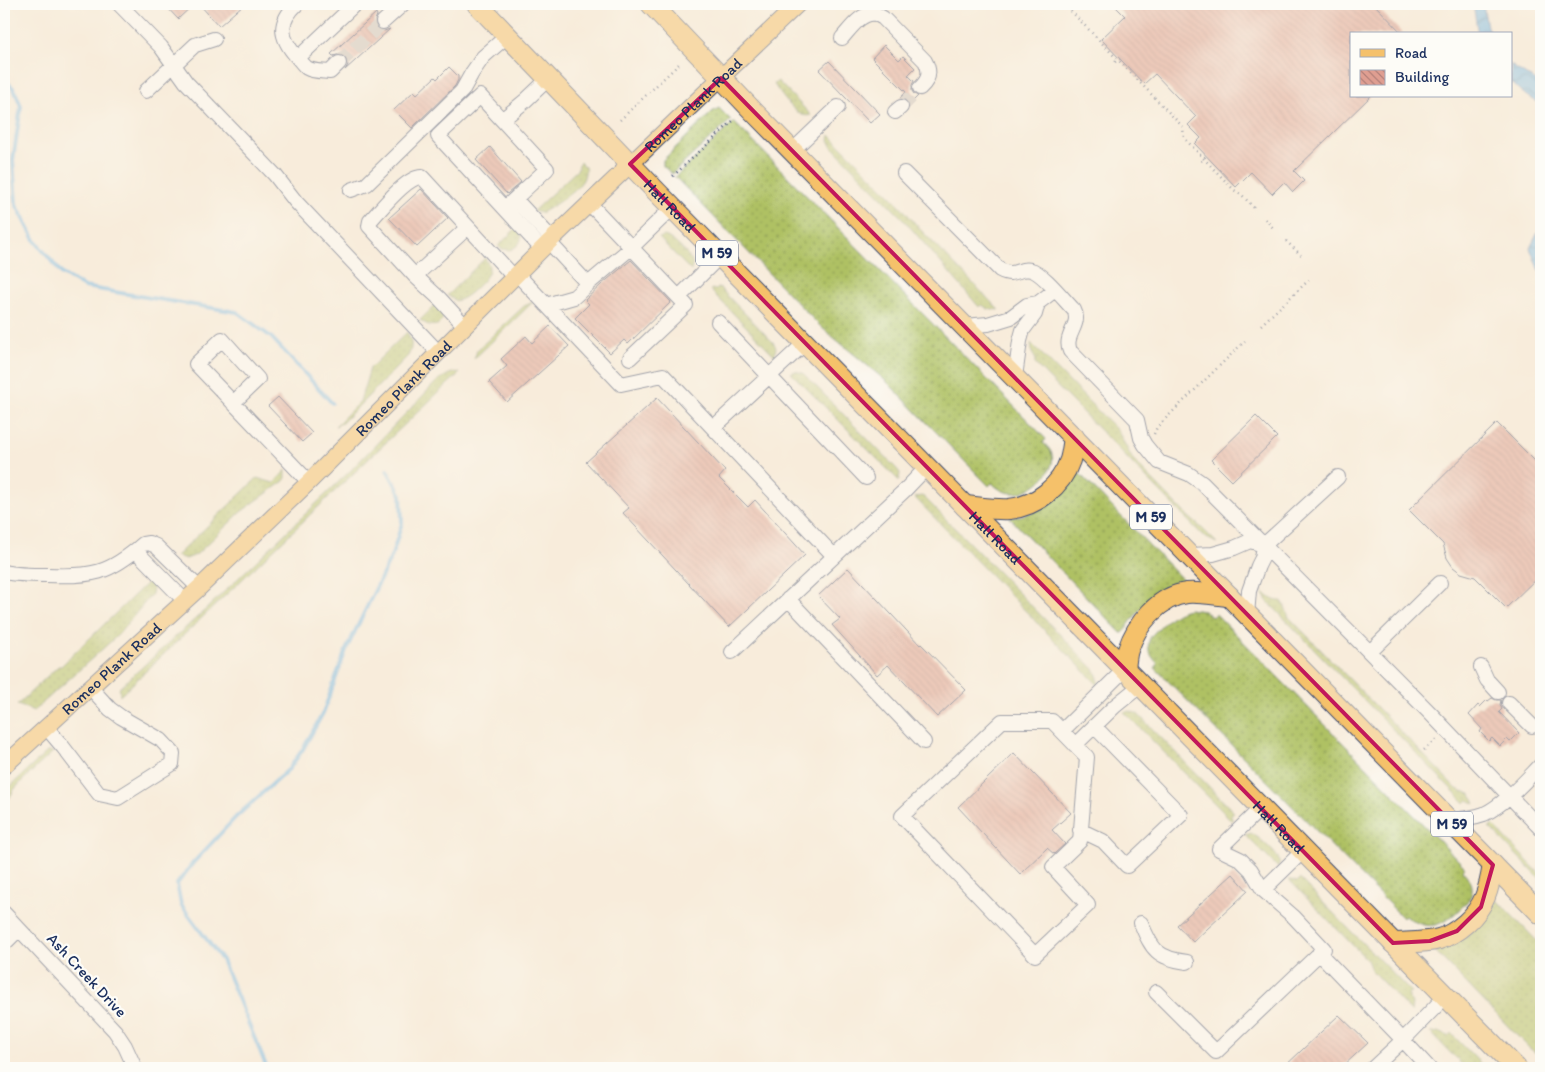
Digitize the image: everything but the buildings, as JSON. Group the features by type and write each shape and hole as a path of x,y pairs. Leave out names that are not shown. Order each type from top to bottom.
{"highway":[{"name":"Hall Road","path":"476,4 672,208 1516,1068"},
{"name":"M 59","path":"651,4 792,151 1541,914"},
{"path":"965,506 1008,509 1025,506 1038,500 1053,487 1065,471 1070,461 1074,437"},
{"path":"1126,669 1128,652 1137,630 1151,612 1164,601 1173,596 1186,593 1229,596"},
{"path":"1393,942 1430,941 1449,936 1457,931 1481,906 1488,890 1493,865"}],"main road":[{"name":"Romeo Plank Road","path":"4,766 199,588 309,482 548,243 798,4"}],"street":[{"path":"119,4 160,47 186,82 276,175 296,202 438,352"},
{"path":"298,4 289,12 283,25 283,38 290,50 308,68 317,71 330,72 339,63"},
{"path":"298,58 355,4"},
{"path":"383,22 402,4"},
{"path":"842,38 862,17 876,14 883,18 925,61 928,68 928,78 920,88"},
{"path":"351,190 368,184 462,91 483,57 507,36"},
{"path":"146,92 195,45 214,39"},
{"path":"502,120 548,79"},
{"path":"510,204 547,169 480,96 438,136 510,204 588,284"},
{"path":"792,151 838,107"},
{"path":"904,173 1000,270 1012,274 1024,270 1035,271 1039,274 1076,314 1076,324 1068,340 1070,351 1137,420 1141,438 1159,462 1189,474 1202,483 1441,724 1541,829"},
{"path":"465,326 369,226 370,220 408,181 416,176 422,177 621,384 663,375 834,556"},
{"path":"590,203 686,305 630,358"},
{"path":"546,305 574,297 632,247 672,208"},
{"path":"415,276 468,227"},
{"path":"679,297 720,256"},
{"path":"964,326 988,324 1001,320 1015,314 1027,305 1038,303 1054,290"},
{"path":"1015,378 1023,330 1035,314 1038,303"},
{"path":"718,322 866,478"},
{"path":"233,403 258,379 222,339 196,364 233,403 309,482"},
{"path":"713,428 805,343"},
{"path":"732,652 927,467"},
{"path":"1247,615 1249,591 1262,558 1264,545 1338,477"},
{"path":"1189,555 1213,554 1250,542 1264,545"},
{"path":"4,572 17,574 88,575 114,566 143,544 149,543 156,546 199,588"},
{"path":"136,551 185,601"},
{"path":"1370,652 1440,583"},
{"path":"788,599 924,742"},
{"path":"1480,667 1487,680 1498,692"},
{"path":"1062,731 1126,669"},
{"path":"1075,744 1123,699 1141,685"},
{"path":"46,727 99,794 118,798 172,764 173,753 161,740 121,717 90,687"},
{"path":"1509,702 1532,726"},
{"path":"1002,721 1052,721 1075,744 1087,757 1080,841 1053,867 1088,905 1035,955 902,816 1002,721"},
{"path":"1080,830 1103,841 1127,866 1181,815 1094,726"},
{"path":"1449,820 1471,818 1486,813 1509,796 1541,765"},
{"path":"1156,992 1216,1052 1324,949 1294,917 1264,890 1251,870 1240,859 1219,849 1261,808"},
{"path":"1264,890 1303,851"},
{"name":"Ash Creek Drive","path":"4,913 115,1031 125,1046 135,1068"},
{"path":"1141,923 1155,950 1162,956 1172,960 1186,962"},
{"path":"4,944 19,929"},
{"path":"1319,954 1429,1068"},
{"path":"1374,1068 1446,996"}],"path":[{"path":"1064,4 1183,127 1184,138 1255,209"},
{"path":"620,120 679,64"},
{"path":"673,176 733,121"},
{"path":"1265,219 1275,230"},
{"path":"1286,241 1301,255"},
{"path":"1261,325 1309,280"},
{"path":"1152,438 1157,427 1245,341"},
{"path":"1424,750 1439,736"}],"highlighted area":[{"path":"721,78 1493,865 1481,907 1457,931 1430,941 1393,943 630,164"}],"green space":[{"path":"778,81 811,115 802,115 791,106 774,84"},
{"path":"719,108 731,120 672,174 663,166 663,160 712,112"},
{"path":"734,122 1046,439 1043,443 1051,452 1051,466 1037,484 1017,493 1003,491 992,483 989,486 886,381 821,327 675,177"},
{"path":"830,135 899,204 920,229 999,310 988,309 982,305 979,307 902,218 833,148 829,140"},
{"path":"580,162 586,168 580,185 541,213 533,211 577,170"},
{"path":"518,226 521,234 520,243 510,250 502,249 498,246"},
{"path":"665,236 676,243 691,259 691,271 659,238"},
{"path":"485,258 489,265 488,274 476,288 465,297 456,301 447,295"},
{"path":"719,287 773,342 776,347 775,356 710,290 716,290"},
{"path":"533,302 474,359 477,350 524,306"},
{"path":"437,303 443,313 441,322 432,326 420,320"},
{"path":"407,332 411,344 408,356 342,423 335,426 360,401 370,368"},
{"path":"1031,343 1118,431 1133,460 1217,543 1204,537 1034,363 1036,360 1032,353"},
{"path":"795,371 803,373 897,469 900,473 899,481 791,373"},
{"path":"455,372 460,373 120,696 119,688 206,609 349,472 438,380"},
{"path":"286,470 284,481 241,512 196,555 186,559 176,556 257,478 274,483"},
{"path":"1076,472 1185,582 1166,588 1153,596 1123,633 1010,518 1022,516 1049,504 1064,491"},
{"path":"922,496 1095,670 1098,685 914,497"},
{"path":"152,578 154,583 152,594 118,635 34,711 17,705 58,666 61,666"},
{"path":"1262,590 1269,597 1282,601 1289,617 1457,789 1471,794 1475,804 1468,800 1465,803 1267,601"},
{"path":"1188,609 1204,611 1212,617 1216,614 1465,867 1462,870 1471,882 1472,893 1467,901 1449,919 1428,926 1413,921 1405,915 1403,918 1155,668 1158,664 1148,648 1151,636 1172,616"},
{"path":"1131,711 1138,714 1234,812 1231,815 1233,822 1124,712"},
{"path":"48,751 53,752 14,790 4,808 4,792"},
{"path":"1493,825 1541,875 1541,880 1489,827"},
{"path":"1251,833 1275,853 1279,861 1278,868 1245,835"},
{"path":"1300,879 1411,992 1407,995 1412,1004 1411,1012 1371,970 1367,960 1289,880 1297,882"},
{"path":"1496,901 1541,945 1541,1044 1536,1053 1435,951 1451,946 1465,937 1488,914"},
{"path":"1439,1032 1448,1036 1451,1033 1485,1068 1465,1068 1431,1033"}],"water":[{"path":"1473,4 1483,4 1487,27 1490,32 1478,32"},
{"path":"1512,65 1541,84 1541,104 1525,95 1512,83"},
{"path":"1541,226 1541,274 1530,248"}],"waterway":[{"path":"4,79 14,89 21,106 13,160 16,204 36,242 62,274 84,287 237,312 271,337 332,403"},
{"path":"267,1068 222,960 181,905 177,884 193,863 236,817 289,769 303,749 323,713 346,650 392,555 402,523 401,495 387,470"}],"tunnel":[{"path":"339,63 383,22"},
{"path":"901,107 920,88"}]}
